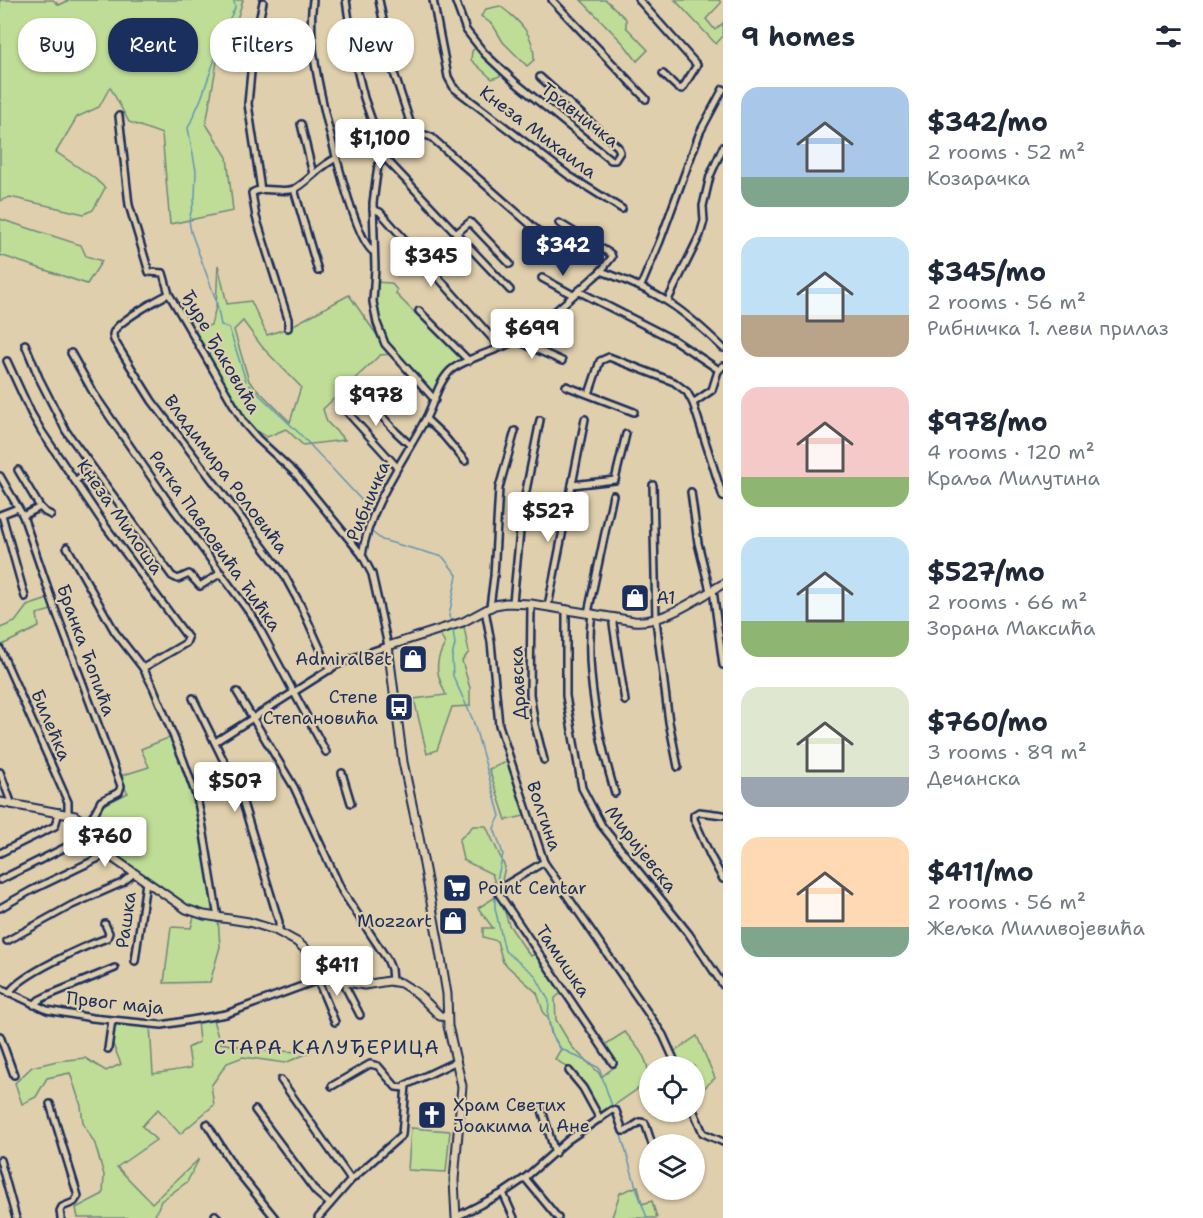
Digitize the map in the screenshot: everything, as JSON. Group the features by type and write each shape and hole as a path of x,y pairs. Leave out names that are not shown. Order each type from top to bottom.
{"street":[{"path":"313,0 312,25 315,61 337,158 363,238 370,250 374,252"},
{"path":"346,0 355,61 364,98 385,158 510,290"},
{"path":"379,0 397,86 413,131 419,135 431,137 540,233"},
{"name":"Кнеза Михаила","path":"433,0 445,67 454,88 568,175 622,209"},
{"name":"Травничка","path":"455,0 466,30 485,54 500,69 611,160 615,160 620,150 540,77"},
{"path":"552,0 646,99"},
{"path":"639,0 697,65 682,89 663,74"},
{"path":"261,190 248,104 254,44 263,2"},
{"path":"640,286 660,241 700,132 723,89"},
{"name":"Ђуре Ђаковића","path":"119,116 131,216 140,236 149,272 163,273 169,294 244,423 296,474 362,555 372,574 388,646"},
{"path":"301,124 313,174"},
{"path":"419,135 416,140 380,162 377,170 374,209 373,302 381,336 393,354 435,400"},
{"path":"668,300 697,242 704,221 703,206 710,176 723,147"},
{"path":"288,328 288,319 254,208 252,193 261,190 294,189 337,158"},
{"path":"294,189 318,271"},
{"path":"374,209 380,212 500,347"},
{"path":"457,233 470,222 510,264"},
{"path":"559,223 611,254 612,257 601,272 640,286 668,300 695,321 723,348"},
{"name":"Рибничка","path":"362,555 366,534 396,467 426,419 440,384 451,370 517,339 601,272"},
{"path":"542,278 674,340 721,368 712,390 693,403"},
{"name":"Владимира Роловића","path":"169,294 143,308 115,329 114,340 152,401 283,573 301,606 330,670"},
{"path":"418,310 469,361"},
{"path":"517,339 562,361"},
{"name":"Кнеза Милоша","path":"25,344 58,417 92,468 174,579 189,574 200,586 221,573"},
{"name":"Ратка Павловића Ћићка","path":"71,353 94,394 166,500 255,620 326,752"},
{"path":"589,394 600,361 609,357 674,382 687,392 693,403 723,497"},
{"name":"Кнеза Милоша","path":"7,362 36,423 106,527 188,638 186,643 143,668"},
{"path":"566,386 634,412"},
{"path":"362,394 410,445"},
{"path":"339,403 396,467"},
{"path":"426,419 465,461"},
{"path":"548,606 585,419"},
{"path":"513,602 522,511 540,420"},
{"name":"Волгина","path":"514,431 499,488 494,576 488,609 496,713 500,732 544,862 663,1035 672,1056"},
{"path":"572,485 613,482 626,434"},
{"path":"75,481 92,468"},
{"path":"18,470 40,507 51,515"},
{"name":"Бранка Ћопића","path":"0,476 23,516 121,786 119,792 101,801 88,825"},
{"path":"653,485 656,620 669,722 678,767"},
{"path":"691,492 698,543 711,590 723,665"},
{"path":"613,495 590,613 590,642 594,697 603,751 615,793"},
{"path":"23,516 40,507"},
{"path":"18,508 1,515 25,597"},
{"path":"68,547 115,632 143,668 183,759 197,798 218,918"},
{"path":"215,742 353,658 463,622 488,609 513,602 642,622 656,620 723,584"},
{"name":"Дравска","path":"531,604 530,694 544,760"},
{"name":"Миријевска","path":"566,609 566,696 582,788 602,826 689,934 723,985"},
{"path":"614,617 613,624 625,701"},
{"path":"388,646 401,755 438,940 447,994 447,1017 463,1090 455,1171 456,1218 503,1193 525,1178 568,1140 614,1110 623,1131 627,1131 640,1122 645,1123 649,1134"},
{"name":"Билећка","path":"0,649 68,802 68,814"},
{"path":"237,692 294,787 342,891 390,964 392,981"},
{"path":"193,698 246,809 279,922 279,932"},
{"path":"0,772 12,805"},
{"path":"342,773 351,803"},
{"path":"0,802 68,814 88,825 107,854 186,909 218,918 249,922 279,932 301,945 332,975 346,983 364,985 392,981 410,987 440,1016 447,1017"},
{"path":"0,853 55,826 59,812"},
{"path":"723,815 699,812 694,815 693,819 723,879"},
{"path":"0,880 94,833"},
{"path":"0,908 107,854"},
{"name":"Тамишка","path":"544,862 500,888 499,894 613,1063"},
{"path":"7,941 72,905 122,883 134,873"},
{"name":"Рашка","path":"135,962 146,882"},
{"path":"9,993 22,981 69,954 107,938 109,933 105,924"},
{"path":"34,1005 49,995 115,968"},
{"name":"Првог маја","path":"0,988 47,1010 162,1025 212,1017 252,1006 332,975"},
{"path":"318,981 335,1022"},
{"path":"346,983 346,988 360,1015"},
{"path":"108,1048 112,1020"},
{"path":"0,1036 14,1075"},
{"path":"318,1218 351,1180 402,1135 405,1088 412,1082 457,1061"},
{"path":"332,1086 370,1064 378,1066 396,1087 405,1088"},
{"path":"569,1071 583,1088 600,1119"},
{"path":"281,1080 351,1180"},
{"path":"51,1104 78,1196 74,1202 62,1207 61,1218"},
{"path":"255,1110 316,1192 330,1204"},
{"path":"542,1110 555,1153"},
{"path":"698,1122 703,1132 723,1142"},
{"path":"207,1125 234,1167 275,1218"},
{"path":"0,1160 16,1218"},
{"path":"525,1178 558,1218"},
{"path":"503,1193 514,1218"}],"green space":[{"path":"0,0 53,0 59,5 70,0 243,0 237,18 210,18 210,72 215,72 206,124 227,157 233,211 170,224 162,134 129,122 110,87 99,107 77,117 56,152 105,188 93,210 84,214 10,197 0,201"},
{"path":"581,0 606,0 626,19 626,27 648,50 637,61 624,44"},
{"path":"675,0 719,0 721,3 706,19 715,30 723,23 723,36 716,44"},
{"path":"500,6 519,23 529,36 534,51 534,60 527,66 503,42 493,25 481,16 486,9"},
{"path":"478,45 505,74 492,79 471,60 472,51"},
{"path":"0,219 81,245 86,256 102,261 87,284 0,255"},
{"path":"218,265 227,304 251,301 267,335 288,328 349,295 381,341 377,323 374,282 391,283 397,290 396,294 464,359 465,363 446,377 435,400 393,354 380,355 323,409 327,422 345,440 303,445 286,429 267,437 244,423 192,331 211,325 216,307","holes":["243,321 263,348 301,387 290,422 249,381 234,330"]},
{"path":"51,598 55,609 37,614 39,627 0,646 0,628 15,622 27,606"},
{"path":"463,622 469,652 462,661 470,688 470,706 452,707 437,750 427,754 414,699 446,695 438,670 439,658 445,644 438,630"},
{"path":"173,736 193,785 216,914 198,912 177,902 109,851 96,827 102,806 128,793 117,777 149,767 141,749"},
{"path":"509,761 529,815 506,820 489,769"},
{"path":"473,826 486,826 505,867 499,894 509,925 530,956 540,953 565,990 555,998 556,1020 572,1047 601,1077 617,1065 606,1044 625,1032 643,1056 639,1056 639,1088 599,1116 570,1069 555,1059 561,1049 551,1033 548,1017 544,1014 537,993 503,962 497,941 483,937 483,928 493,928 478,908 499,895 492,874 463,860 459,840"},
{"path":"195,913 218,918 220,947 210,982 164,983 171,927 191,928"},
{"path":"212,1017 220,1043 268,1051 311,1052 285,1063 243,1057 227,1063 211,1086 214,1105 180,1134 158,1109 142,1126 156,1140 117,1167 152,1203 199,1159 187,1182 161,1201 154,1218 78,1218 76,1208 103,1194 104,1175 95,1144 83,1123 81,1106 70,1073 47,1078 36,1097 22,1104 15,1083 32,1067 57,1061 85,1058 106,1071 121,1064 110,1037 112,1020 150,1025 153,1074 191,1068 188,1048 199,1042 197,1020"},
{"path":"697,1036 715,1078 705,1087 705,1056 673,1056 672,1053"},
{"path":"411,1128 450,1131 446,1172 408,1170"},
{"path":"638,1186 639,1200 642,1204 652,1201 657,1218 607,1218 612,1217 620,1193"}],"waterway":[{"path":"234,0 235,8 188,128 196,171 195,197 189,220 191,232 216,300 221,325 229,328 246,381"},
{"path":"249,385 299,433 366,505 372,513 366,527"},
{"path":"373,533 382,540 443,557 457,575 449,616 451,621"},
{"path":"453,631 455,644 452,657 453,676 473,720 500,816 494,828 503,854 495,889 495,908 505,951 535,975 549,1001 548,1017 552,1035 560,1048 599,1068 612,1106"},
{"path":"617,1121 647,1218"}],"place":[{"name":"A1","path":"635,598"},
{"name":"AdmiralBet","path":"413,659"},
{"name":"Степе Степановића","path":"399,707"},
{"name":"Point Centar","path":"457,888"},
{"name":"Mozzart","path":"453,921"},
{"name":"Храм Светих Јоакима и Ане","path":"432,1115"}],"district":[{"name":"СТАРА КАЛУЂЕРИЦА","path":"327,1047"}]}
